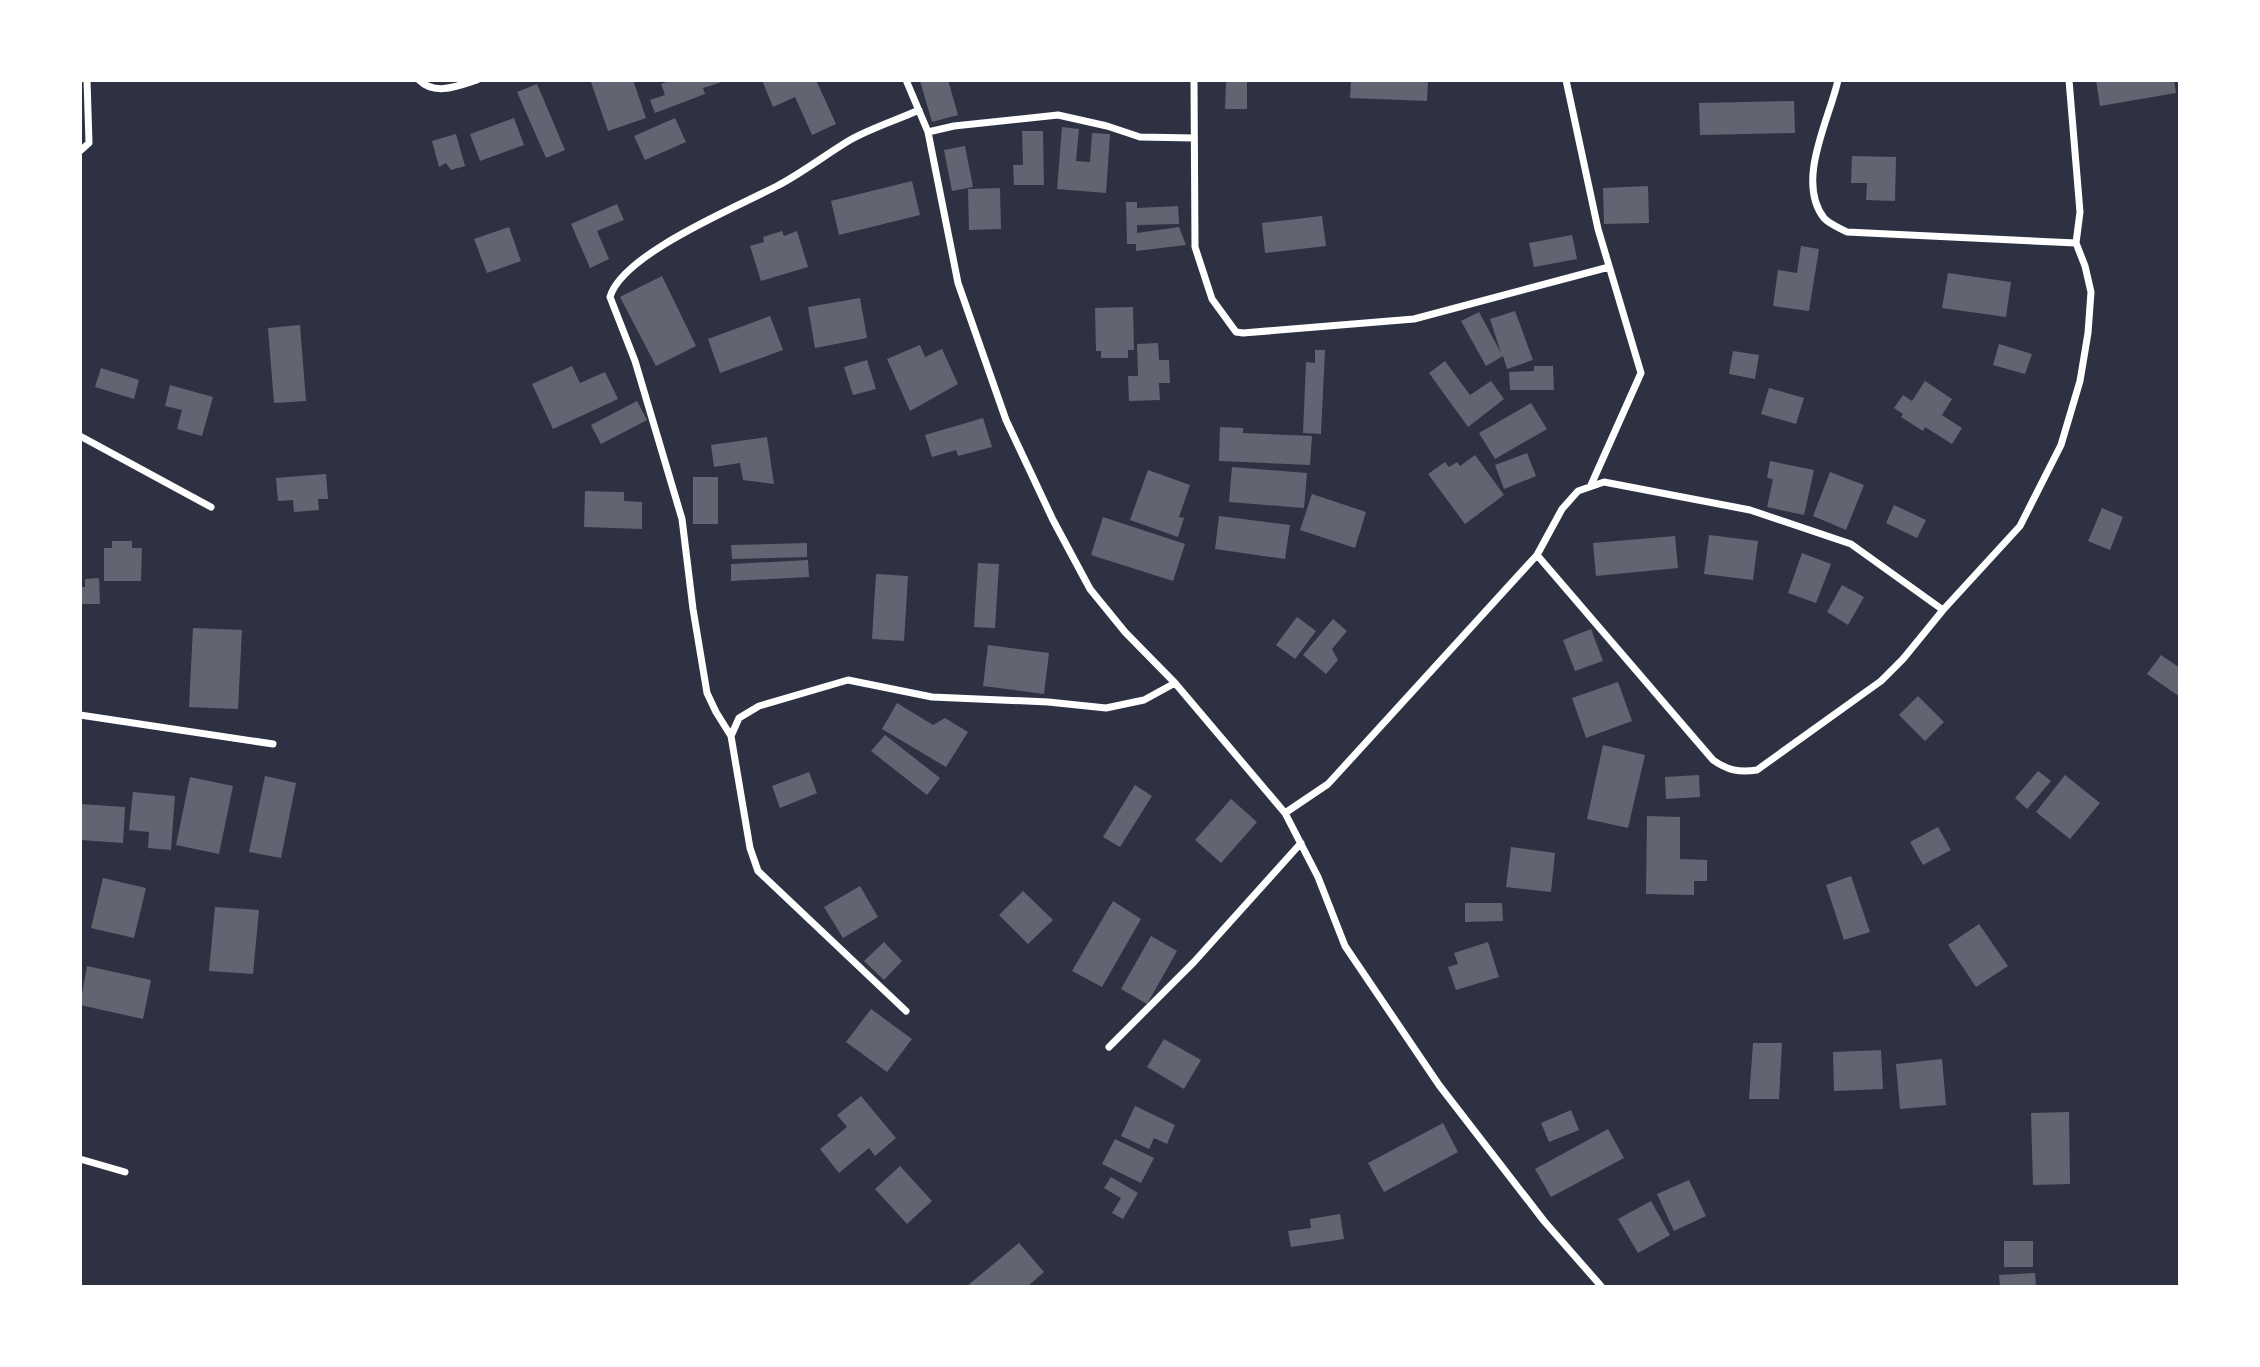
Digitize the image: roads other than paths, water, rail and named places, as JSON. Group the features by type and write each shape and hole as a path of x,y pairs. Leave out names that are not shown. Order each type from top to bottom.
{"street":[{"path":"80,151 89,143 87,80"},
{"path":"419,80 427,87 442,90 477,80"},
{"path":"906,80 928,132 958,283 1006,420 1053,520 1090,589 1125,632 1175,683 1285,813 1318,877 1345,946 1439,1085 1544,1221 1601,1286"},
{"path":"1194,80 1195,247 1212,299 1236,332 1414,319 1609,267"},
{"path":"1566,80 1598,229 1641,373 1591,485"},
{"path":"1838,80 1816,147 1814,195 1825,220 1847,232 2076,243"},
{"path":"1537,555 1713,760 1727,769 1746,772 1757,770 1881,681 2020,526 2061,446 2080,381 2091,292 2076,243 2080,212 2070,80"},
{"path":"906,1011 758,871 750,848 731,736 708,693 681,519 635,361 610,297 612,287 623,274 674,237 780,184 853,138 919,110"},
{"path":"928,132 954,125 1058,115 1096,123 1140,137 1194,138"},
{"path":"80,436 211,508"},
{"path":"1285,813 1328,784 1537,555 1562,509 1578,491 1591,485 1604,482 1751,510 1852,544 1943,610"},
{"path":"731,736 739,718 759,706 848,680 932,697 1048,702 1105,708 1144,700 1175,683"},
{"path":"80,715 273,744"},
{"path":"1109,1047 1194,962 1301,843"},
{"path":"80,1159 125,1172"}]}
